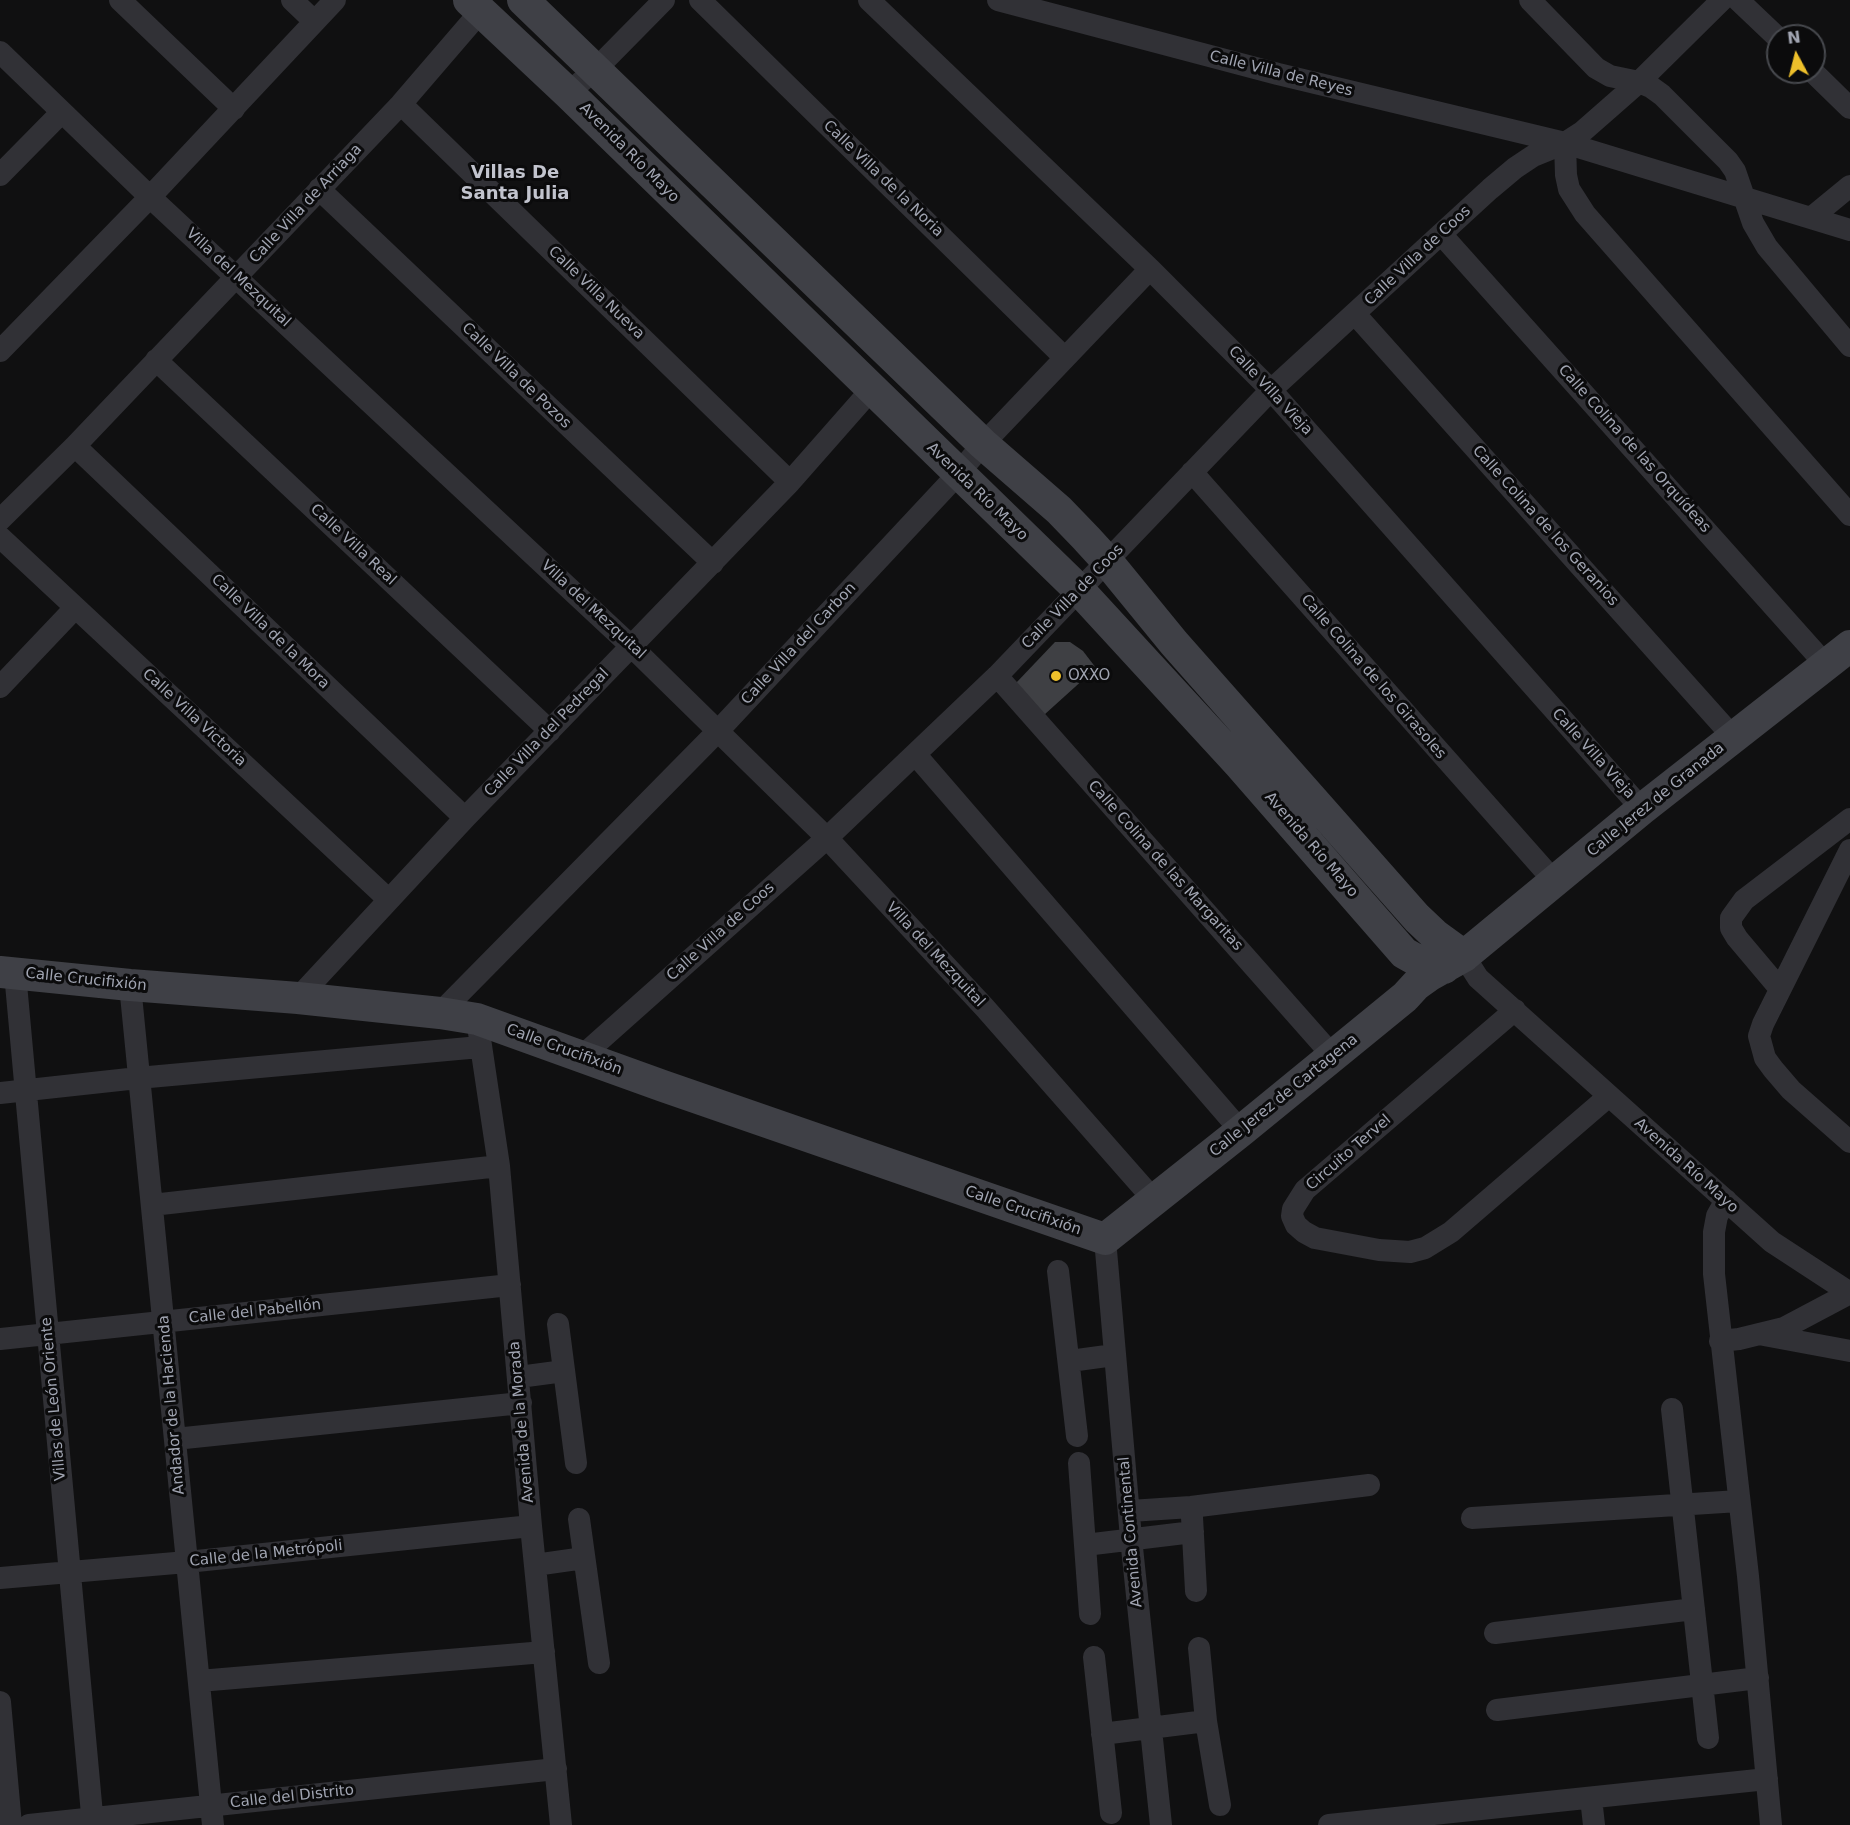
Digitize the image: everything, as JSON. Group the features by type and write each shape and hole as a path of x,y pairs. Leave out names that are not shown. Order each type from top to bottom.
{"street":[{"path":"120,0 234,109"},
{"path":"292,0 314,21"},
{"path":"0,351 234,109 335,0"},
{"name":"Avenida Río Mayo","path":"523,0 983,444 1059,510 1107,561 1174,643 1400,900 1435,935 1462,967 1515,1010 1772,1242 1850,1293"},
{"path":"568,93 596,69 664,0"},
{"name":"Calle Villa de la Noria","path":"700,0 1065,358"},
{"name":"Calle Villa Vieja","path":"869,0 1150,268 1271,390 1642,809"},
{"name":"Calle Villa de Reyes","path":"998,0 1027,3 1278,74 1565,143 1850,230"},
{"path":"1530,0 1596,68 1610,76 1639,82 1662,95 1728,161 1735,171 1753,224 1767,248 1850,346"},
{"path":"1738,0 1766,27"},
{"name":"Calle Villa de Coos","path":"581,1057 826,838 997,676 1271,390 1515,168 1546,149 1565,143 1582,132 1639,82 1713,3"},
{"name":"Avenida Río Mayo","path":"475,6 568,93 1080,591 1240,765 1404,953 1420,962 1462,967"},
{"name":"Calle Villa de Arriaga","path":"0,520 75,446 401,104 475,6"},
{"name":"Villa del Mezquital","path":"0,51 150,197 631,646 826,838 985,1008 1154,1200"},
{"path":"1825,84 1850,108"},
{"name":"Calle Villa Nueva","path":"401,104 790,482"},
{"path":"0,175 62,112"},
{"path":"1565,143 1569,189 1585,214 1850,515"},
{"path":"1811,218 1850,186"},
{"name":"Calle Villa de Pozos","path":"319,189 713,563"},
{"name":"Calle Colina de las Orquídeas","path":"1442,234 1826,665"},
{"name":"Calle Villa del Carbon","path":"440,1013 718,731 958,474 983,444 1150,268"},
{"name":"Calle Colina de los Geranios","path":"1355,314 1734,738"},
{"name":"Calle Villa Real","path":"156,360 550,731"},
{"name":"Calle Villa del Pedregal","path":"298,998 465,818 790,482 871,390"},
{"name":"Calle Villa de la Mora","path":"75,446 465,818"},
{"name":"Calle Colina de los Girasoles","path":"1192,472 1555,882"},
{"name":"Calle Villa Victoria","path":"0,537 388,900"},
{"path":"0,687 75,608"},
{"name":"Calle Jerez de Granada","path":"1462,967 1555,882 1642,809 1850,646"},
{"name":"Calle Colina de las Margaritas","path":"997,676 1333,1056"},
{"path":"915,754 1240,1131"},
{"path":"1780,989 1737,938 1731,928 1731,918 1744,900 1850,819"},
{"path":"1850,850 1759,1036 1765,1058 1791,1090 1850,1142"},
{"name":"Calle Jerez de Cartagena","path":"1105,1239 1406,997 1416,985 1462,967"},
{"name":"Calle Crucifixión","path":"8,972 440,1013 479,1033 507,1029 581,1057 1105,1239"},
{"name":"Villas de León Oriente","path":"8,972 25,1090 93,1821"},
{"name":"Andador de la Hacienda","path":"130,985 212,1815"},
{"name":"Circuito Tervel","path":"1515,1010 1305,1190 1293,1209 1292,1216 1296,1225 1316,1238 1379,1250 1410,1252 1425,1248 1451,1232 1609,1096"},
{"path":"0,1093 138,1078 479,1033"},
{"name":"Avenida de la Morada","path":"479,1033 499,1166 531,1526 561,1825"},
{"path":"152,1205 499,1166"},
{"path":"1726,1200 1717,1216 1714,1232 1714,1274 1758,1678 1771,1825"},
{"name":"Avenida Continental","path":"1105,1239 1131,1538 1161,1825"},
{"path":"1058,1271 1077,1436"},
{"name":"Calle del Pabellón","path":"0,1339 510,1285"},
{"path":"1720,1341 1739,1339 1784,1328 1850,1293"},
{"path":"558,1324 576,1463"},
{"path":"1760,1334 1850,1351"},
{"path":"1070,1361 1114,1355"},
{"path":"519,1377 564,1371"},
{"path":"175,1439 521,1403"},
{"path":"1672,1409 1708,1738"},
{"path":"1078,1462 1090,1614"},
{"path":"1130,1512 1191,1507 1369,1485"},
{"path":"1472,1518 1739,1501"},
{"path":"1191,1507 1196,1591"},
{"path":"579,1518 599,1663"},
{"name":"Calle de la Metrópoli","path":"0,1578 188,1562 531,1526"},
{"path":"1085,1545 1193,1532"},
{"path":"536,1565 584,1558"},
{"path":"1495,1633 1694,1609"},
{"path":"1199,1648 1206,1721 1220,1805"},
{"path":"199,1681 544,1652"},
{"path":"1094,1657 1111,1813"},
{"path":"1497,1710 1758,1678"},
{"path":"0,1702 11,1825"},
{"path":"1102,1734 1206,1721"},
{"name":"Calle del Distrito","path":"28,1825 212,1815 556,1769"},
{"path":"1329,1825 1767,1779"},
{"path":"1591,1798 1594,1825"}],"building":[{"name":"OXXO","path":"1055,642 1070,642 1083,651 1096,668 1044,715 1016,683"}],"place":[{"name":"OXXO","path":"1056,676"}],"district":[{"name":"Villas De Santa Julia","path":"515,183"}]}
